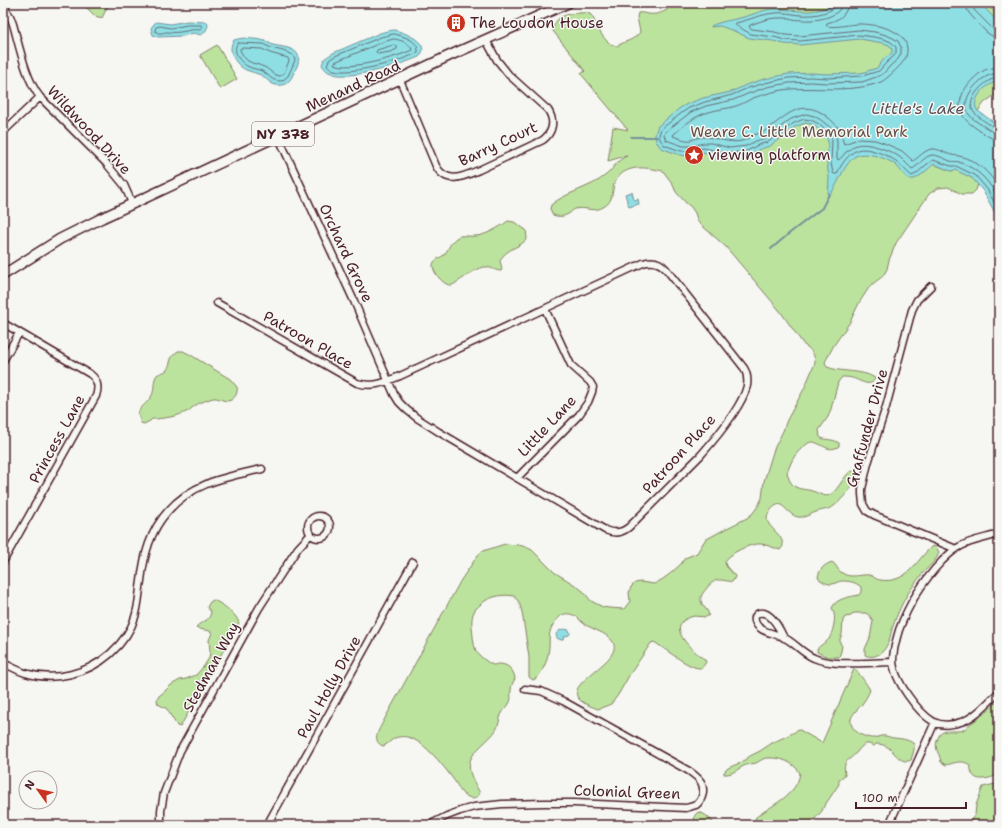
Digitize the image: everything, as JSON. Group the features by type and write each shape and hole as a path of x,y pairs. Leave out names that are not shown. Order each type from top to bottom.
{"main road":[{"name":"Menand Road","path":"3,275 63,238 132,203 568,3"}],"street":[{"name":"Wildwood Drive","path":"3,6 10,16 31,82 40,97 106,163 124,185 132,203"},
{"name":"Barry Court","path":"400,80 436,166 445,176 455,178 464,176 543,140 550,132 552,117 548,110 510,75 500,63 486,40"},
{"path":"3,132 40,97"},
{"name":"Orchard Grove","path":"278,136 351,294 389,381"},
{"name":"Patroon Place","path":"217,303 357,383 368,386 389,381 643,263 652,261 659,263 666,269 741,362 746,372 747,386 736,409 710,445 635,521 623,531 616,532 605,530 439,432 410,413 396,398 389,381"},
{"name":"Graffunder Drive","path":"931,286 918,300 912,310 886,407 868,463 862,489 862,500 865,508 874,515 956,549"},
{"name":"Little Lane","path":"517,478 579,415 590,398 593,387 590,382 571,365 545,309"},
{"name":"Princess Lane","path":"3,323 92,376 97,382 98,388 96,396 3,562"},
{"path":"3,361 19,333"},
{"path":"3,663 17,670 33,675 58,676 68,675 84,670 107,657 121,642 132,624 137,607 146,551 156,528 168,511 188,492 198,487 221,478 262,469"},
{"name":"Stedman Way","path":"161,825 161,811 164,793 180,751 259,608 298,548 312,534"},
{"path":"999,534 965,544 946,557 933,570 920,586 905,615 897,637 893,655 893,662 897,676 907,694 924,714 935,722 950,724 964,721 976,713 999,692"},
{"name":"Paul Holly Drive","path":"267,825 413,562"},
{"path":"784,638 778,627 770,618 762,613 756,616 756,623 762,630 784,638 810,656 825,661 850,663 893,662"},
{"name":"Colonial Green","path":"429,825 460,811 489,805 544,802 686,808 696,804 700,800 703,791 702,785 698,778 689,771 563,701 541,691 525,689"},
{"path":"889,825 935,722"}],"green space":[{"path":"76,3 109,3 102,18 95,16 87,8"},
{"name":"Weare C. Little Memorial Park","path":"670,3 987,3 999,18 999,92 985,102 936,165 951,171 955,170 963,173 972,178 978,184 976,190 972,194 962,194 948,187 938,188 929,194 896,243 883,276 870,286 859,303 850,322 834,345 825,362 827,367 864,373 875,378 871,383 865,383 851,378 842,377 838,382 828,417 819,430 820,437 835,441 839,443 839,446 831,449 815,442 808,443 794,457 787,473 790,482 796,487 827,496 831,495 837,489 851,471 856,475 856,480 840,501 830,508 801,517 791,514 780,504 773,507 767,519 782,540 783,546 780,550 766,545 757,544 741,549 727,559 725,562 726,566 735,576 732,582 720,580 714,581 701,596 702,603 709,615 706,617 689,617 683,621 680,626 680,632 686,643 705,660 706,662 702,667 699,668 689,665 654,642 651,643 611,704 598,709 581,701 577,694 578,687 610,657 614,650 613,642 608,637 586,625 576,616 569,614 562,615 552,626 549,649 544,667 537,678 533,680 529,677 529,657 519,602 514,596 506,595 492,598 478,606 474,612 472,622 476,651 483,659 493,665 502,664 508,666 515,679 511,687 511,701 502,713 496,730 474,753 470,761 469,765 471,774 480,793 473,799 465,796 460,791 441,763 414,739 406,737 396,738 383,746 377,741 377,735 461,580 478,555 483,551 505,544 526,547 532,550 554,572 583,591 591,601 603,607 624,609 630,601 629,593 631,587 635,583 640,582 654,584 663,579 681,564 685,558 697,553 705,540 747,518 753,513 762,498 764,481 774,449 787,420 804,389 815,363 812,352 804,345 780,311 726,247 698,222 691,207 676,192 672,183 663,171 634,168 624,172 614,183 610,202 601,208 593,210 579,208 564,216 553,215 550,209 551,205 557,201 600,179 609,172 617,162 627,156 608,161 613,127 628,130 581,74 585,71 553,31 556,22 565,15 588,13 605,39 611,44 617,46 634,38 640,32 637,17 638,13 661,13 667,10"},
{"path":"217,45 237,79 220,89 200,55"},
{"path":"508,221 514,222 526,230 527,238 522,244 510,250 502,257 500,261 502,268 501,271 488,267 480,268 452,285 445,283 438,277 435,273 433,265 434,262 444,255 454,239 460,236 479,236 488,233"},
{"path":"178,351 183,351 189,354 230,379 237,387 236,394 233,399 229,401 213,398 197,404 189,411 166,418 152,419 144,424 141,423 138,412 150,399 156,377 158,374 167,370 171,358"},
{"path":"932,546 936,547 939,552 938,555 907,595 897,616 888,644 882,652 874,656 865,655 865,649 870,638 873,621 866,613 854,613 851,616 845,617 843,620 840,639 842,646 839,657 828,657 817,652 818,648 829,639 831,634 834,620 834,612 832,608 834,605 844,598 859,595 861,592 861,587 852,582 841,581 831,584 821,580 818,578 819,572 822,568 832,562 840,572 845,575 869,575 879,580 897,579 910,570"},
{"path":"213,600 224,606 232,613 239,623 180,727 177,726 167,709 158,704 157,700 159,696 171,685 180,680 196,675 209,658 209,640 212,633 196,627 209,618 211,612 207,607"},
{"path":"854,669 870,690 861,706 854,713 851,719 851,723 855,731 863,736 871,738 884,736 912,742 914,744 914,750 911,760 902,760 884,745 876,744 874,746 865,744 846,762 845,775 839,780 839,784 822,811 813,821 806,825 764,825 759,823 755,818 789,794 798,781 800,773 790,763 782,759 772,758 764,758 756,763 746,765 727,774 724,774 724,772 728,768 742,762 798,729 822,743"},
{"path":"999,700 999,775 985,779 978,779 972,774 970,765 967,763 958,762 946,765 941,762 936,745 940,735 945,731 964,730"},
{"path":"999,783 999,825 967,825 975,815 976,805 983,787"},
{"path":"698,812 708,817 715,825 699,825 694,819"}],"water":[{"name":"Little's Lake","path":"836,3 980,3 999,23 999,82 989,85 982,91 977,99 976,107 978,111 999,126 999,220 983,191 972,178 955,170 951,171 934,164 919,177 911,179 906,177 892,162 881,157 868,154 857,155 849,162 828,197 828,141 817,128 811,124 805,123 795,127 770,146 749,155 730,157 702,152 696,155 688,156 680,155 661,148 656,141 655,135 658,126 680,108 703,98 731,92 764,79 788,74 861,73 877,68 884,59 892,53 892,49 889,45 860,39 800,45 784,44 749,38 720,26 711,27 719,23 769,9 811,11"},
{"path":"188,21 206,22 208,24 205,32 201,35 194,33 183,36 158,37 153,35 151,28 156,22 170,24"},
{"path":"394,30 416,39 420,43 422,52 419,57 385,69 350,75 333,74 327,71 322,65 324,59 333,53 380,33"},
{"path":"244,38 263,40 273,45 294,50 296,52 299,57 298,64 288,82 282,85 275,85 261,75 243,69 238,64 232,55 231,45 234,40"},
{"path":"632,192 634,200 638,199 639,204 629,207 625,194"},
{"path":"563,629 569,630 570,633 561,640 557,638 556,634"}],"waterway":[{"path":"631,137 657,137"},
{"path":"771,249 822,208 829,194"}],"place":[{"name":"The Loudon House","path":"456,23"},
{"name":"viewing platform","path":"694,155"}]}
